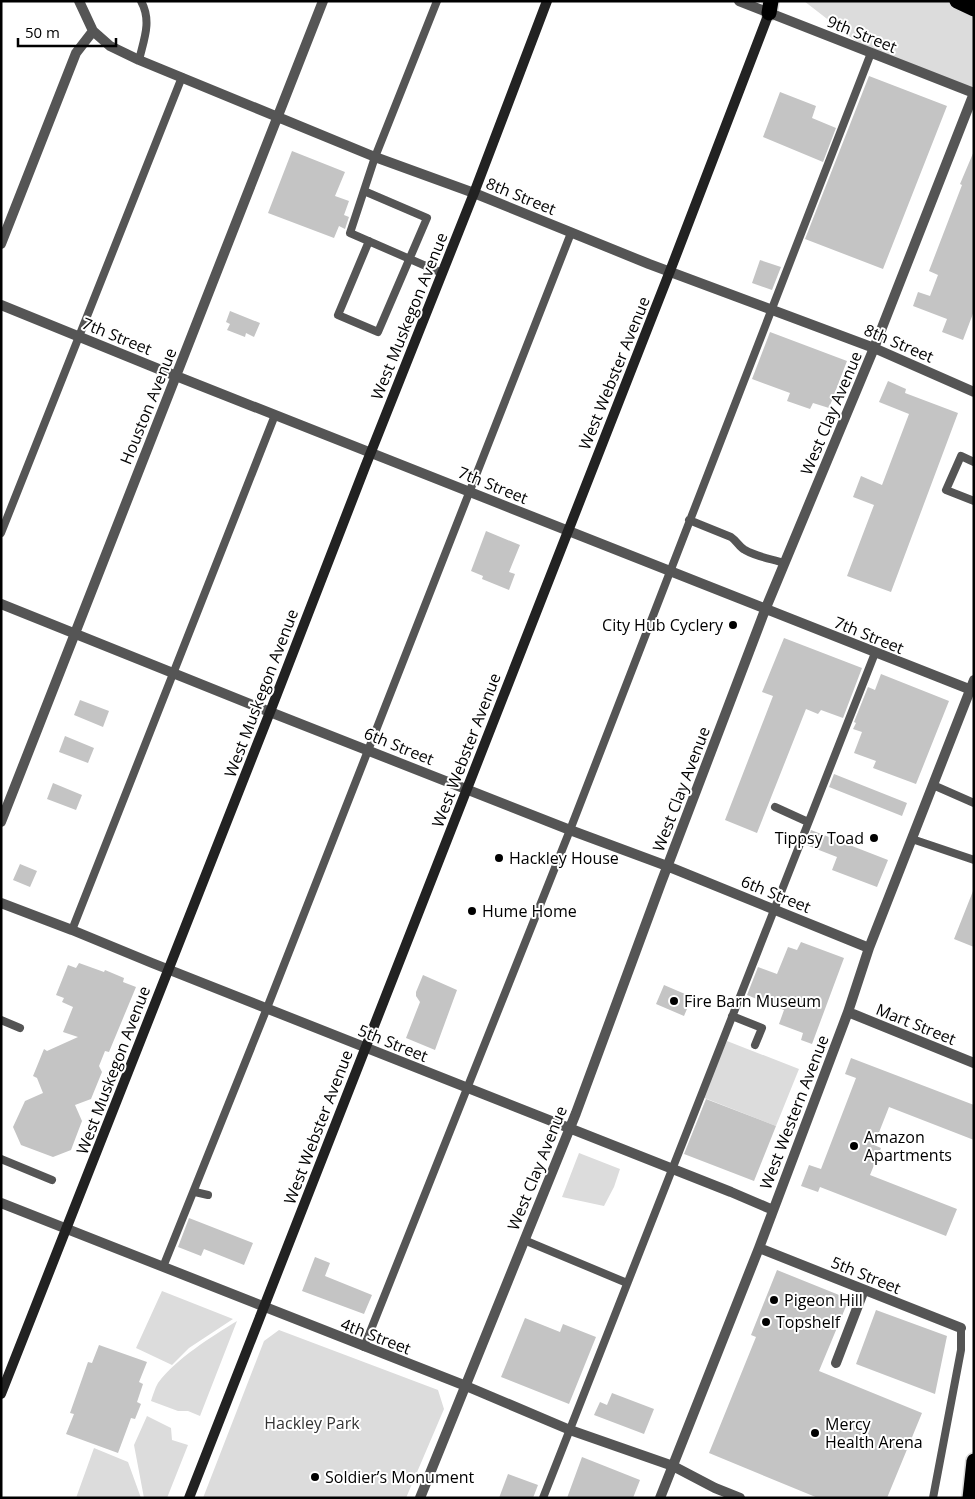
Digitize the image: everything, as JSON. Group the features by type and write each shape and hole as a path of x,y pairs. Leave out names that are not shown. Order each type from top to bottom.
{"highway":[{"path":"957,1 974,9"},
{"path":"970,1498 974,1461"}],"main road":[{"name":"West Muskegon Avenue","path":"1,1394 474,194 547,1"},
{"name":"West Webster Avenue","path":"189,1498 670,271 770,7"}],"street":[{"name":"8th Street","path":"79,1 93,32 110,46 139,60 571,233 874,348 974,392"},
{"name":"Houston Avenue","path":"1,822 323,1"},
{"name":"9th Street","path":"739,1 770,7 871,54 974,93"},
{"path":"1,244 76,53 93,32"},
{"name":"West Clay Avenue","path":"420,1498 570,1129 765,610 874,348 974,93"},
{"name":"7th Street","path":"1,305 972,691"},
{"name":"6th Street","path":"1,604 570,830 668,866 870,948"},
{"name":"West Western Avenue","path":"660,1498 759,1248 848,1012 870,948 933,785 972,691 974,680"},
{"name":"5th Street","path":"1,903 773,1210"},
{"name":"Mart Street","path":"848,1012 974,1063"},
{"name":"4th Street","path":"1,1203 466,1386 570,1430 673,1466 715,1488 740,1498"},
{"name":"5th Street","path":"759,1248 961,1328"},
{"path":"836,1363 864,1290"}],"lane":[{"path":"139,60 148,21 141,1"},
{"path":"437,1 375,156 350,233 442,274"},
{"path":"364,1347 570,830 871,54"},
{"path":"1,533 182,77"},
{"path":"364,191 427,218 378,332 338,315 369,241"},
{"path":"163,1268 571,233"},
{"path":"72,930 275,415"},
{"path":"974,462 961,456 946,490 974,501"},
{"path":"690,520 737,540 740,547 748,552 784,563"},
{"path":"543,1498 875,653"},
{"path":"933,785 974,803"},
{"path":"775,807 808,822"},
{"path":"912,839 974,860"},
{"path":"732,1016 762,1028 755,1044"},
{"path":"1,1020 20,1028"},
{"path":"1,1159 52,1180"},
{"path":"194,1192 208,1195"},
{"path":"524,1240 627,1283"},
{"path":"933,1498 961,1350 961,1328"}],"green space":[{"path":"804,1 957,1 974,9 974,93 871,53"},
{"path":"727,1041 799,1069 776,1126 702,1097"},
{"path":"579,1153 620,1169 614,1187 604,1206 562,1197"},
{"path":"162,1291 233,1319 189,1348 172,1365 136,1348"},
{"path":"237,1321 200,1416 188,1411 178,1411 151,1401 158,1383 175,1365 216,1334"},
{"name":"Hackley Park","path":"279,1330 438,1390 444,1409 406,1498 203,1498 264,1341"},
{"path":"147,1416 171,1428 172,1440 188,1445 167,1498 144,1498 134,1445"},
{"path":"94,1448 128,1462 141,1498 76,1498"}],"building":[{"path":"869,76 947,106 883,269 805,239"},
{"path":"780,92 816,106 812,118 836,128 823,162 763,137"},
{"path":"292,151 345,172 335,196 349,201 344,215 349,217 345,229 339,226 334,238 268,213"},
{"path":"974,151 974,311 963,340 942,332 947,319 913,306 918,292 930,296 938,275 929,271 962,185 960,184"},
{"path":"760,260 781,267 772,290 752,283"},
{"path":"230,311 260,323 254,337 246,333 245,337 227,330 230,324 226,322"},
{"path":"770,332 847,361 829,408 813,403 810,409 787,401 790,393 752,379"},
{"path":"888,381 906,389 905,393 958,413 891,592 847,576 874,505 853,497 861,476 882,485 909,414 879,402"},
{"path":"486,531 520,545 509,572 515,574 509,590 482,579 483,576 471,571"},
{"path":"784,638 862,668 843,718 821,710 818,714 806,709 757,833 725,820 773,696 762,692"},
{"path":"881,674 949,701 916,784 873,768 876,761 854,753 862,732 853,729 856,723 854,722 868,687 875,690"},
{"path":"80,700 109,711 103,727 74,715"},
{"path":"65,736 94,748 88,763 59,752"},
{"path":"834,774 907,803 902,816 829,787"},
{"path":"53,783 82,795 76,810 47,799"},
{"path":"811,830 888,860 877,887 832,870 837,857 806,845"},
{"path":"20,864 37,871 30,887 13,880"},
{"path":"974,891 974,947 954,939"},
{"path":"801,942 844,958 812,1044 801,1040 803,1033 779,1024 784,1010 747,995 758,967 777,974 788,947 797,950"},
{"path":"79,963 104,972 105,970 124,978 123,982 136,987 109,1052 105,1051 99,1066 102,1072 91,1099 75,1105 82,1121 71,1150 53,1157 21,1145 13,1127 25,1101 43,1093 37,1078 33,1076 44,1049 47,1051 78,1037 63,1032 73,1007 62,1002 64,998 56,995 68,965 76,968"},
{"path":"423,975 457,990 435,1050 406,1038 420,1002 416,992"},
{"name":"Fire Barn Museum","path":"664,985 692,997 684,1016 656,1004"},
{"name":"Amazon Apartments","path":"851,1058 974,1105 974,1140 889,1107 874,1145 881,1148 870,1175 957,1209 946,1236 820,1187 818,1192 801,1186 809,1165 821,1169 856,1078 845,1074"},
{"path":"706,1099 776,1126 754,1181 684,1154"},
{"path":"189,1218 253,1243 244,1265 204,1249 201,1256 178,1247"},
{"path":"315,1257 330,1263 325,1276 372,1295 364,1314 302,1291"},
{"name":"Mercy Health Arena","path":"777,1270 849,1299 819,1371 922,1413 887,1498 818,1498 709,1453 756,1337 751,1335"},
{"path":"876,1310 947,1336 935,1394 856,1364"},
{"path":"525,1318 560,1332 563,1324 596,1337 569,1404 501,1377"},
{"path":"99,1345 147,1362 139,1382 143,1384 137,1402 141,1404 135,1419 131,1418 118,1453 66,1434 74,1414 70,1413 88,1362 92,1363"},
{"path":"612,1393 654,1409 644,1434 594,1415 600,1402 607,1405"},
{"path":"582,1457 640,1480 633,1498 567,1498"},
{"path":"508,1474 538,1485 533,1498 499,1498"}],"place":[{"name":"City Hub Cyclery","path":"733,625"},
{"name":"Tippsy Toad","path":"874,838"},
{"name":"Hackley House","path":"499,858"},
{"name":"Hume Home","path":"472,911"},
{"name":"Fire Barn Museum","path":"674,1001"},
{"name":"Amazon Apartments","path":"854,1146"},
{"name":"Pigeon Hill","path":"774,1300"},
{"name":"Topshelf","path":"766,1322"},
{"name":"Mercy Health Arena","path":"815,1433"},
{"name":"Soldier’s Monument","path":"315,1477"}]}
